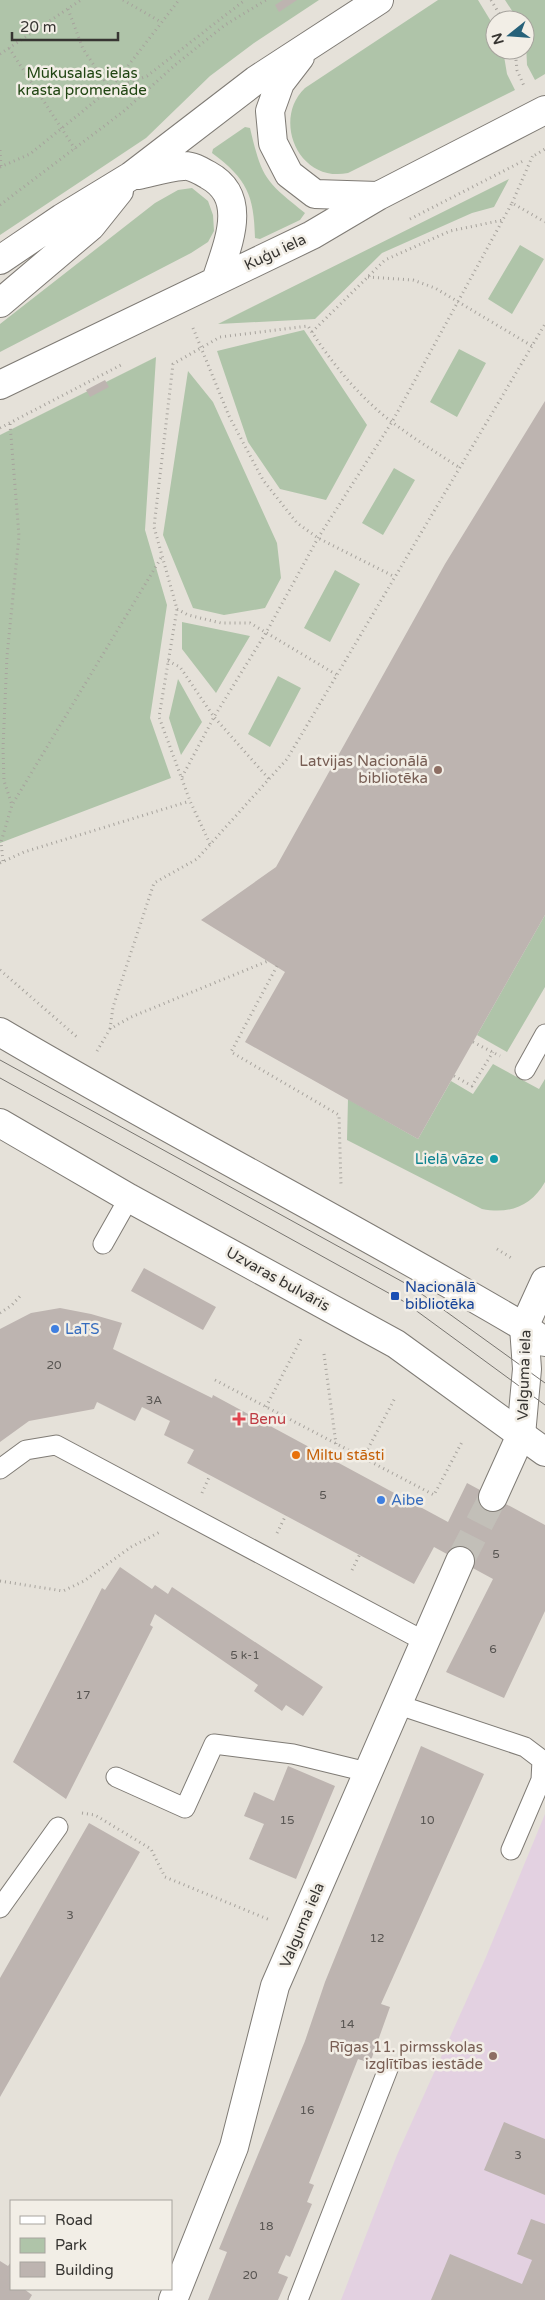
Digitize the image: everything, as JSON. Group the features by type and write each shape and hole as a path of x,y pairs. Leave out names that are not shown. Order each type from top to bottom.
{"main road":[{"path":"0,260 62,218 131,176 256,80 379,0"},
{"path":"310,44 280,84 270,111 273,143 289,174 315,194 378,196"},
{"name":"Kuģu iela","path":"0,385 312,235 378,196 545,110"},
{"path":"0,303 91,226 131,176 185,166 201,171 220,182 230,202 233,228 216,281"},
{"path":"0,1032 82,1080 384,1245 534,1334"},
{"name":"Uzvaras bulvāris","path":"0,1123 129,1198 396,1344 545,1452"},
{"name":"Valguma iela","path":"493,1498 521,1435 527,1369 545,1281"},
{"name":"Valguma iela","path":"173,2300 234,2147 276,1986 396,1704 460,1561"}],"lane":[{"path":"525,1070 545,1034"},
{"path":"103,1244 129,1198"},
{"path":"0,1469 26,1450 56,1445 424,1640"},
{"path":"396,1704 525,1747 542,1760 541,1780 510,1850"},
{"path":"116,1777 185,1808 214,1744 293,1754 367,1772"},
{"path":"0,1908 5,1888 58,1827"},
{"path":"298,2300 388,2069"}],"path":[{"path":"0,54 82,0"},
{"path":"123,0 161,22"},
{"path":"0,150 1,167 30,154 110,90 179,0"},
{"path":"110,90 148,76 245,0"},
{"path":"0,205 124,111 175,65 225,25 266,0"},
{"path":"68,9 83,49 110,90"},
{"path":"9,48 61,131 75,149"},
{"path":"516,60 517,70 524,86"},
{"path":"182,777 214,717 266,631 318,538 392,422 460,302 512,203 533,155"},
{"path":"512,203 545,222"},
{"path":"312,332 385,260 450,231 503,220"},
{"path":"367,277 413,280 435,288 532,346"},
{"path":"96,1053 110,1029 113,1007 154,883 196,859 287,759 545,324"},
{"path":"210,844 190,802 159,717 177,609 176,599 161,558 154,527 173,364 220,337 301,325 308,326 356,389 392,422 460,468"},
{"path":"192,328 229,416 263,480 297,522 318,538 395,577"},
{"path":"10,424 19,536 7,656 3,748 4,781 12,805"},
{"path":"161,558 12,805 2,842 2,862 24,852 190,802"},
{"path":"177,609 188,615 221,623 250,623 337,675"},
{"path":"168,661 180,667 214,717 269,779"},
{"path":"110,1029 132,1017 268,961"},
{"path":"277,966 231,1052 339,1115 341,1194"},
{"path":"454,1076 472,1086 493,1052"},
{"path":"498,1249 513,1259"},
{"path":"0,1313 12,1305 22,1294"},
{"path":"266,1407 301,1339"},
{"path":"324,1354 336,1444"},
{"path":"215,1380 434,1496 463,1440"},
{"path":"363,1458 395,1398"},
{"path":"202,1493 210,1475"},
{"path":"0,1581 63,1590 84,1581 131,1548 191,1516"},
{"path":"277,1533 286,1516"},
{"path":"351,1573 360,1554"},
{"path":"58,1827 80,1812 95,1815 151,1849 165,1877 299,1932"}],"shaded area":[{"name":"Rīgas 11. pirmsskolas izglītības iestāde","path":"545,1814 545,2300 341,2300 397,2155 486,1957"}],"green space":[{"name":"Mūkusalas ielas krasta promenāde","path":"0,0 319,0 254,43 210,76 146,138 0,235"},
{"path":"438,0 478,0 485,12 485,60 505,60 507,74 515,90 348,173 330,173 316,168 304,159 295,146 291,131 291,116 295,101 305,88"},
{"path":"505,0 545,0 545,74 535,80 527,65 527,60 535,60 535,10 512,10"},
{"path":"245,127 250,128 258,158 267,178 281,193 305,213 300,220 260,239 255,238 253,210 241,180 224,162 212,153 213,149"},
{"path":"509,179 494,207 472,213 382,253 315,319 218,324"},
{"path":"192,188 208,201 213,215 214,231 208,242 191,253 0,352 0,324 155,203 178,190"},
{"path":"520,245 544,259 512,314 488,299"},
{"path":"304,330 367,425 326,500 280,489 248,442 217,351"},
{"path":"459,349 486,363 457,417 430,402"},
{"path":"156,357 145,530 167,605 150,718 171,778 0,843 0,435"},
{"path":"188,371 213,402 277,543 281,578 265,608 224,615 193,608 163,535"},
{"path":"394,468 415,480 383,535 362,523"},
{"path":"335,570 360,584 330,642 304,628"},
{"path":"182,622 250,636 216,693 182,649"},
{"path":"278,676 301,688 270,747 248,734"},
{"path":"178,679 202,722 181,755 169,718"},
{"path":"545,915 545,987 507,1052 477,1035"},
{"path":"493,1064 539,1089 545,1079 545,1182 539,1191 526,1203 510,1209 482,1209 347,1140 348,1099 418,1139 451,1081 473,1094"}],"building":[{"path":"283,0 297,0 279,12 275,5"},
{"path":"105,380 109,387 90,397 86,390"},
{"name":"Latvijas Nacionālā bibliotēka","path":"545,401 545,915 418,1139 245,1042 285,972 201,920 276,867 445,564"},
{"path":"144,1268 216,1307 203,1330 131,1291"},
{"path":"60,1308 122,1323 113,1349 212,1398 213,1395 448,1522 467,1483 545,1525 545,1611 504,1698 446,1672 493,1579 434,1547 414,1584 187,1463 194,1450 164,1435 170,1421 142,1407 135,1421 97,1402 94,1409 29,1421 0,1442 0,1329 31,1313"},
{"path":"120,1567 152,1589 155,1585 168,1594 172,1587 323,1687 303,1716 286,1705 282,1711 254,1691 258,1685 155,1614 150,1625 153,1627 66,1799 13,1762 102,1588 105,1590"},
{"path":"421,1746 484,1774 381,2004 390,2007 370,2063 358,2059 309,2183 314,2185 307,2202 312,2204 290,2257 286,2255 278,2273 288,2277 278,2300 208,2300 227,2252 219,2249 305,2041 325,1982"},
{"path":"288,1766 335,1786 296,1879 249,1859 264,1824 244,1816 254,1792 274,1801"},
{"path":"89,1823 140,1852 0,2097 0,1978"},
{"path":"504,2122 545,2139 545,2195 484,2170"},
{"path":"531,2219 545,2224 545,2300 431,2300 450,2254 522,2284 532,2260 517,2254"},
{"path":"0,2261 8,2266 10,2263 10,2290 25,2290 32,2295 29,2300 0,2300"}],"tunnel":[{"path":"460,1561 493,1497"}],"tram line":[{"path":"0,1060 412,1287 545,1383"},
{"path":"0,1078 403,1301 545,1405"}],"place":[{"name":"Latvijas Nacionālā bibliotēka","path":"438,770"},
{"name":"Lielā vāze","path":"494,1159"},
{"name":"Nacionālā bibliotēka","path":"395,1296"},
{"name":"LaTS","path":"55,1329"},
{"name":"Benu","path":"239,1419"},
{"name":"Miltu stāsti","path":"296,1455"},
{"name":"Aibe","path":"381,1500"},
{"name":"Rīgas 11. pirmsskolas izglītības iestāde","path":"493,2056"}]}
